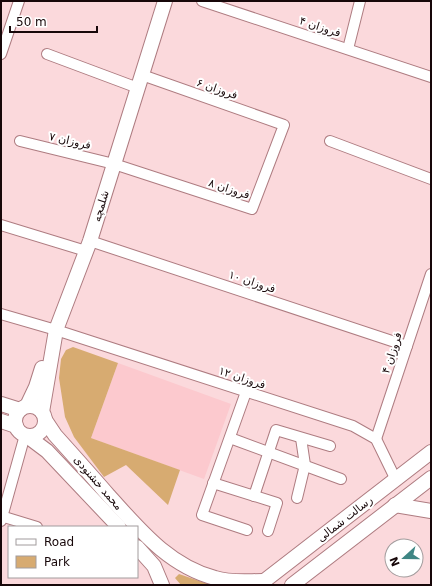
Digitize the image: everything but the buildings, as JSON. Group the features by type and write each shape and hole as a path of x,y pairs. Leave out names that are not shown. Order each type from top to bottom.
{"street":[{"path":"1,54 6,25 18,1"},
{"name":"شلمچه","path":"44,416 56,330 88,246 165,1"},
{"name":"فروزان ۴","path":"202,1 431,77"},
{"path":"348,49 360,1"},
{"name":"فروزان ۶","path":"47,54 284,125"},
{"name":"فروزان ۸","path":"114,164 252,209 284,125"},
{"name":"فروزان ۷","path":"20,141 114,164"},
{"path":"330,141 431,179"},
{"name":"فروزان ۱۰","path":"1,225 88,246 407,346"},
{"name":"فروزان ۴","path":"376,439 431,274"},
{"name":"فروزان ۱۲","path":"1,314 56,330 353,426 376,439"},
{"path":"1,404 24,408 38,408 44,416 44,426 41,432 33,436 23,432 15,418 24,408 36,387 56,330"},
{"path":"246,392 202,515 247,530"},
{"name":"محمد خشنودی","path":"44,416 55,434 136,526"},
{"name":"محمد خشنودی","path":"1,421 23,432 46,451 118,526"},
{"path":"254,496 276,430 330,446"},
{"path":"23,432 2,518 33,526"},
{"path":"230,438 341,479"},
{"path":"297,498 305,465 301,438"},
{"path":"376,439 396,480"},
{"name":"رسالت شمالی","path":"261,583 431,452"},
{"name":"رسالت شمالی","path":"292,585 431,478"},
{"path":"213,483 277,503 268,531"},
{"path":"395,505 431,511"},
{"name":"محمد خشنودی","path":"138,528 157,548 172,559 197,572 215,578 232,581 261,583"},
{"path":"138,548 150,561 160,579 173,569 174,565 172,559"}],"shaded area":[{"path":"118,363 231,404 204,479 91,438"}],"green space":[{"path":"73,347 118,363 91,438 180,470 168,505 126,465 104,477 74,437 65,417 59,378 61,359 66,350"},
{"path":"179,574 211,585 181,585 175,578"}]}
